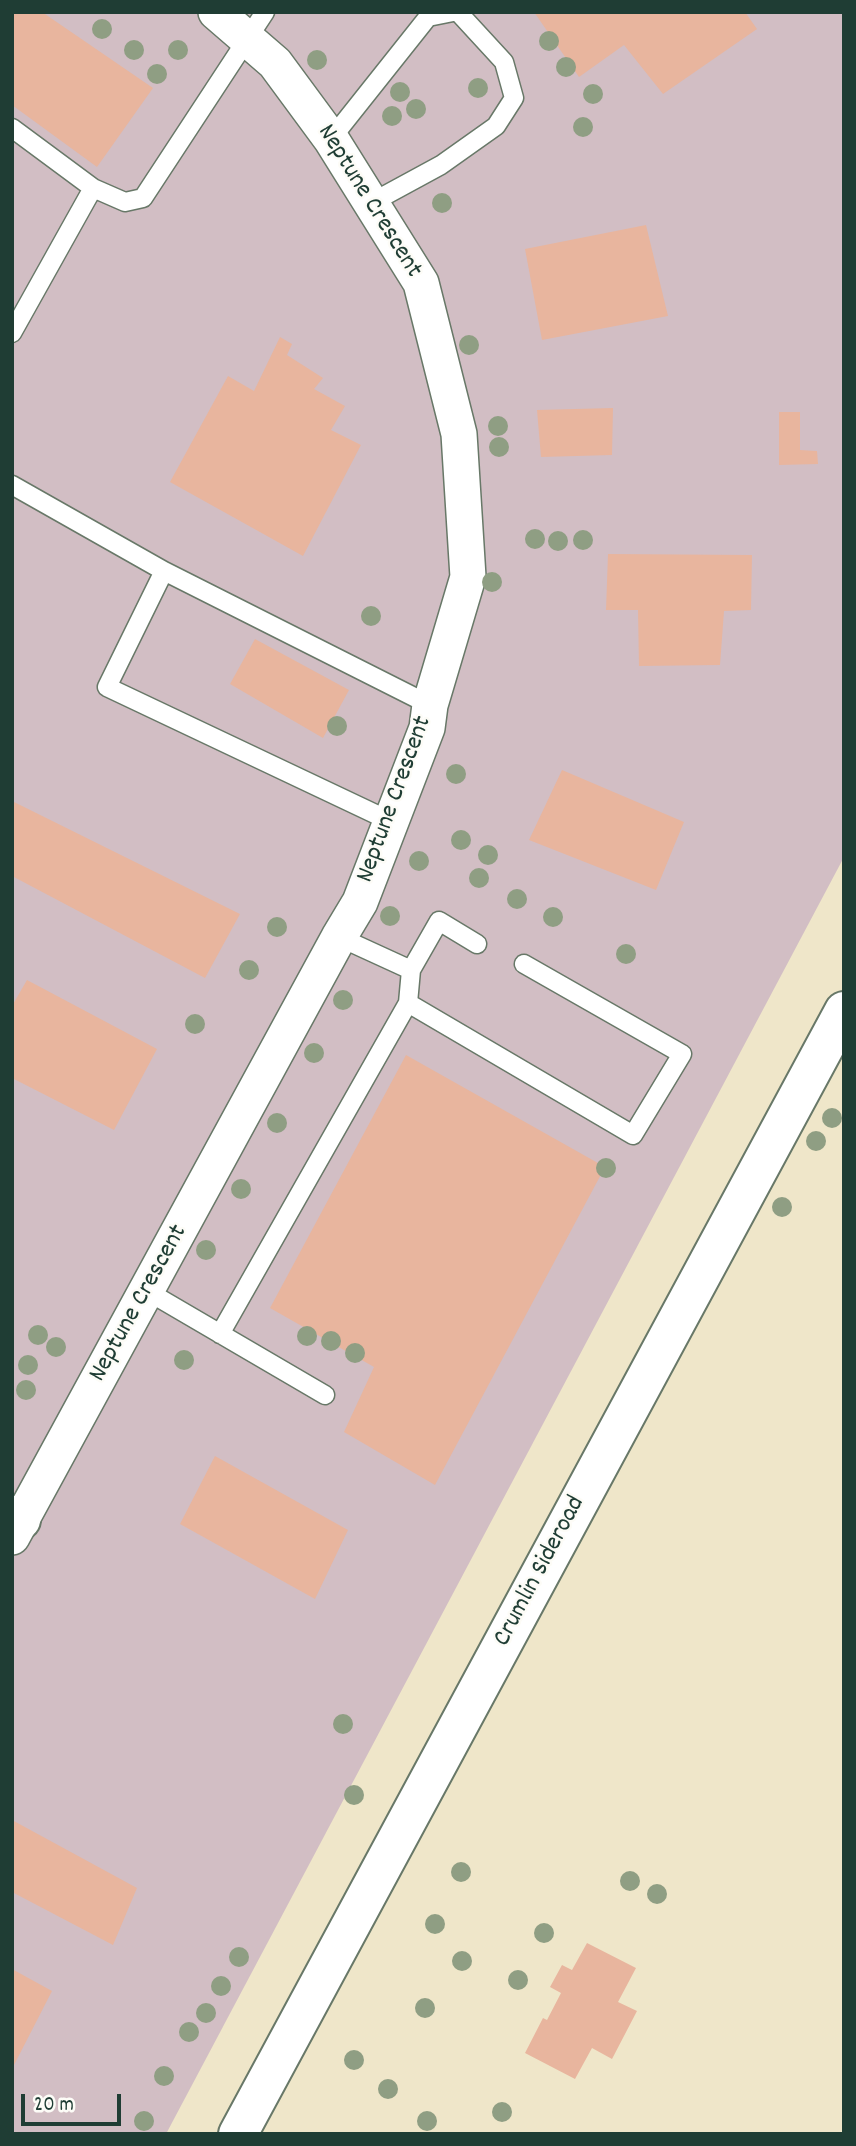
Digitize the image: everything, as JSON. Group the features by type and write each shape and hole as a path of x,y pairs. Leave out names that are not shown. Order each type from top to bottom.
{"street":[{"name":"Neptune Crescent","path":"15,1524 147,1292 360,902 427,728 430,705 468,577 459,434 421,283 331,139 275,63 256,26 216,12"},
{"name":"Crumlin Sideroad","path":"238,2134 844,1011"}],"lane":[{"path":"331,139 429,15 455,12 504,62 514,98 496,126 441,165 372,203"},
{"path":"12,128 93,188 125,202 143,198 256,26"},
{"path":"12,333 93,188"},
{"path":"12,485 164,571 430,705"},
{"path":"164,571 107,687 390,821"},
{"path":"220,1334 408,1003 411,970 439,921 477,944"},
{"path":"339,937 411,970"},
{"path":"408,1003 633,1135 682,1054 524,964"},
{"path":"147,1292 325,1395"}],"shaded area":[{"path":"12,12 844,12 844,857 166,2134 12,2134"}],"building":[{"path":"12,12 42,12 153,88 97,167 12,105"},
{"path":"534,12 745,12 757,29 663,94 624,45 579,77"},
{"path":"646,225 668,316 542,340 525,249"},
{"path":"280,337 292,344 287,355 323,378 314,389 345,406 331,430 361,445 303,556 170,482 228,376 254,391"},
{"path":"613,408 612,455 541,457 537,410"},
{"path":"779,412 800,412 800,450 817,451 818,464 779,465"},
{"path":"608,554 752,555 751,610 724,611 720,665 639,666 638,610 606,610"},
{"path":"255,639 349,690 323,738 230,684"},
{"path":"562,770 684,822 656,890 529,840"},
{"path":"12,801 240,914 205,978 12,876"},
{"path":"27,980 157,1049 114,1130 12,1078 12,1006"},
{"path":"406,1055 605,1167 435,1485 344,1432 374,1367 270,1308"},
{"path":"215,1456 348,1530 315,1599 180,1524"},
{"path":"12,1820 137,1888 113,1945 12,1892"},
{"path":"587,1943 636,1968 618,2002 637,2011 612,2059 592,2048 575,2079 525,2053 543,2018 547,2020 561,1993 550,1987 562,1965 572,1970"},
{"path":"12,1969 52,1991 12,2069"}]}
